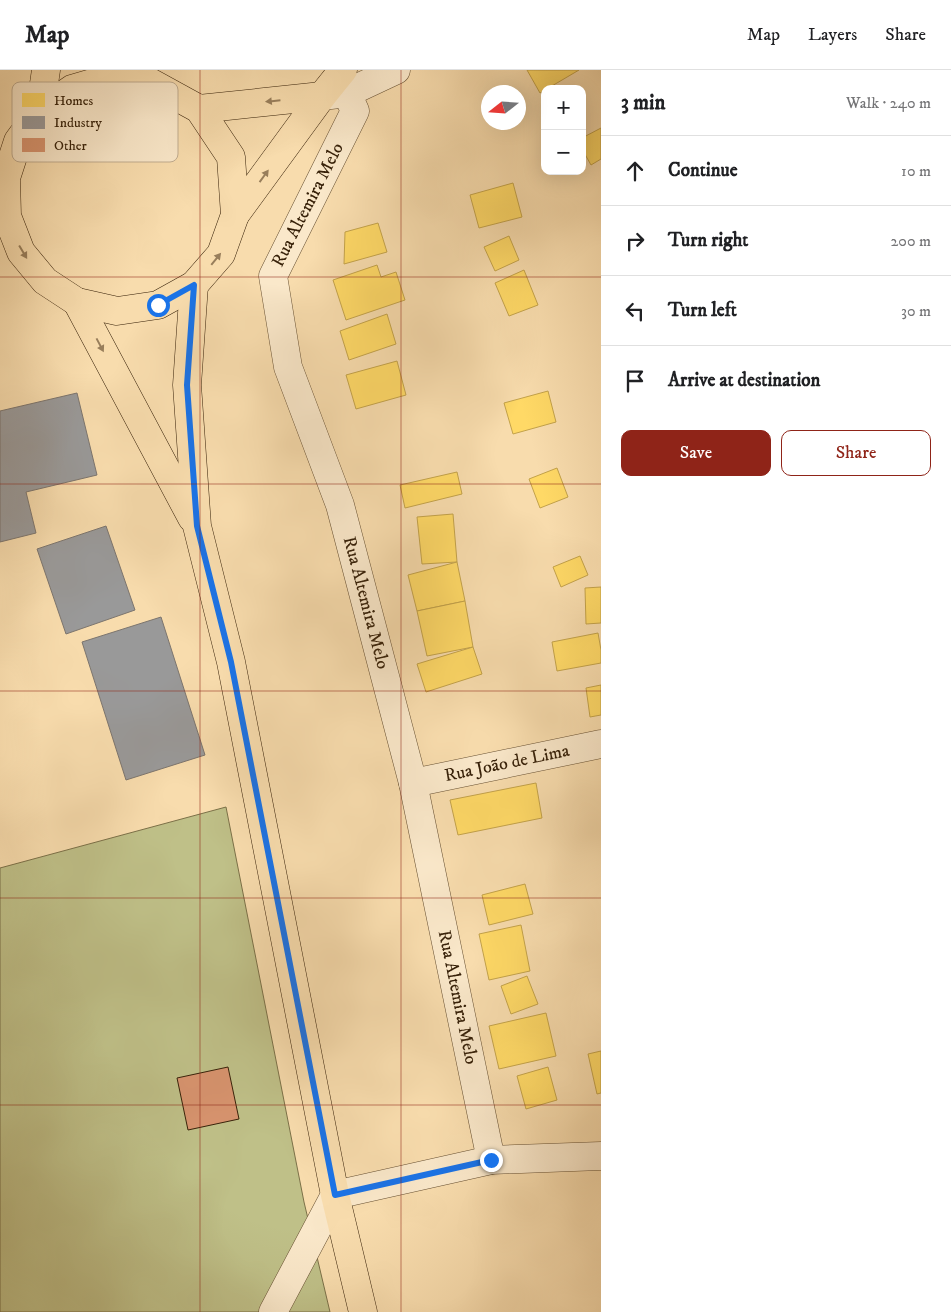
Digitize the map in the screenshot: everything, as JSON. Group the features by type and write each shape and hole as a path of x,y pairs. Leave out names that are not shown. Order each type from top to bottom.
{"main road":[{"path":"96,82 110,78 144,76"},
{"path":"12,160 6,178 7,216 21,252 45,281 77,302 117,311 158,305 194,285 221,254 235,215 337,86"},
{"path":"199,109 337,86"},
{"path":"178,96 199,109 231,157 235,215"},
{"path":"194,285 187,385 197,526 231,662 335,1195 363,1312"},
{"path":"77,302 197,526"}],"street":[{"path":"337,86 396,70"},
{"name":"Rua Altemira Melo","path":"337,86 355,111 272,276 288,367 340,505 413,783 491,1160"},
{"name":"Rua João de Lima","path":"413,783 601,744"},
{"path":"273,1312 335,1195 491,1160 601,1156"}],"green space":[{"path":"226,807 304,1202 330,1312 0,1312 0,868"}],"building: Homes":[{"path":"527,70 579,70 554,85 541,85 540,93"},
{"path":"601,128 601,159 591,165 586,156 586,136"},
{"path":"513,183 522,217 479,228 470,195"},
{"path":"378,223 387,252 344,264 345,232"},
{"path":"509,236 519,260 495,271 484,247"},
{"path":"377,265 381,277 396,272 405,300 346,320 333,280"},
{"path":"524,270 538,305 509,316 495,283"},
{"path":"387,314 396,344 349,360 340,331"},
{"path":"397,361 406,395 356,409 346,375"},
{"path":"548,391 556,422 513,434 504,403"},
{"path":"557,468 568,497 540,508 529,479"},
{"path":"457,472 462,494 405,508 400,485"},
{"path":"453,514 457,562 422,564 417,517"},
{"path":"580,556 588,575 561,587 553,567"},
{"path":"457,562 465,601 417,611 408,575"},
{"path":"601,587 601,623 586,624 585,588"},
{"path":"465,601 473,647 427,656 417,611"},
{"path":"598,633 601,663 557,671 552,642"},
{"path":"473,647 482,674 426,692 417,664"},
{"path":"601,685 601,715 590,717 586,688"},
{"path":"536,783 542,818 458,835 450,800"},
{"path":"525,884 533,914 489,925 482,895"},
{"path":"521,925 530,971 489,980 479,934"},
{"path":"527,976 538,1004 511,1014 501,986"},
{"path":"546,1013 556,1056 499,1069 489,1026"},
{"path":"601,1051 601,1093 597,1094 588,1054"},
{"path":"548,1067 557,1100 526,1109 517,1076"}],"building: Industry":[{"path":"77,393 97,475 26,492 36,533 0,542 0,411"},
{"path":"106,526 135,610 66,634 37,549"},
{"path":"161,617 205,755 126,780 82,642"}],"building: Other":[{"path":"228,1067 239,1119 188,1130 177,1078"}],"route":[{"path":"158,305 194,285 187,385 197,526 231,662 335,1195 491,1160"}]}
